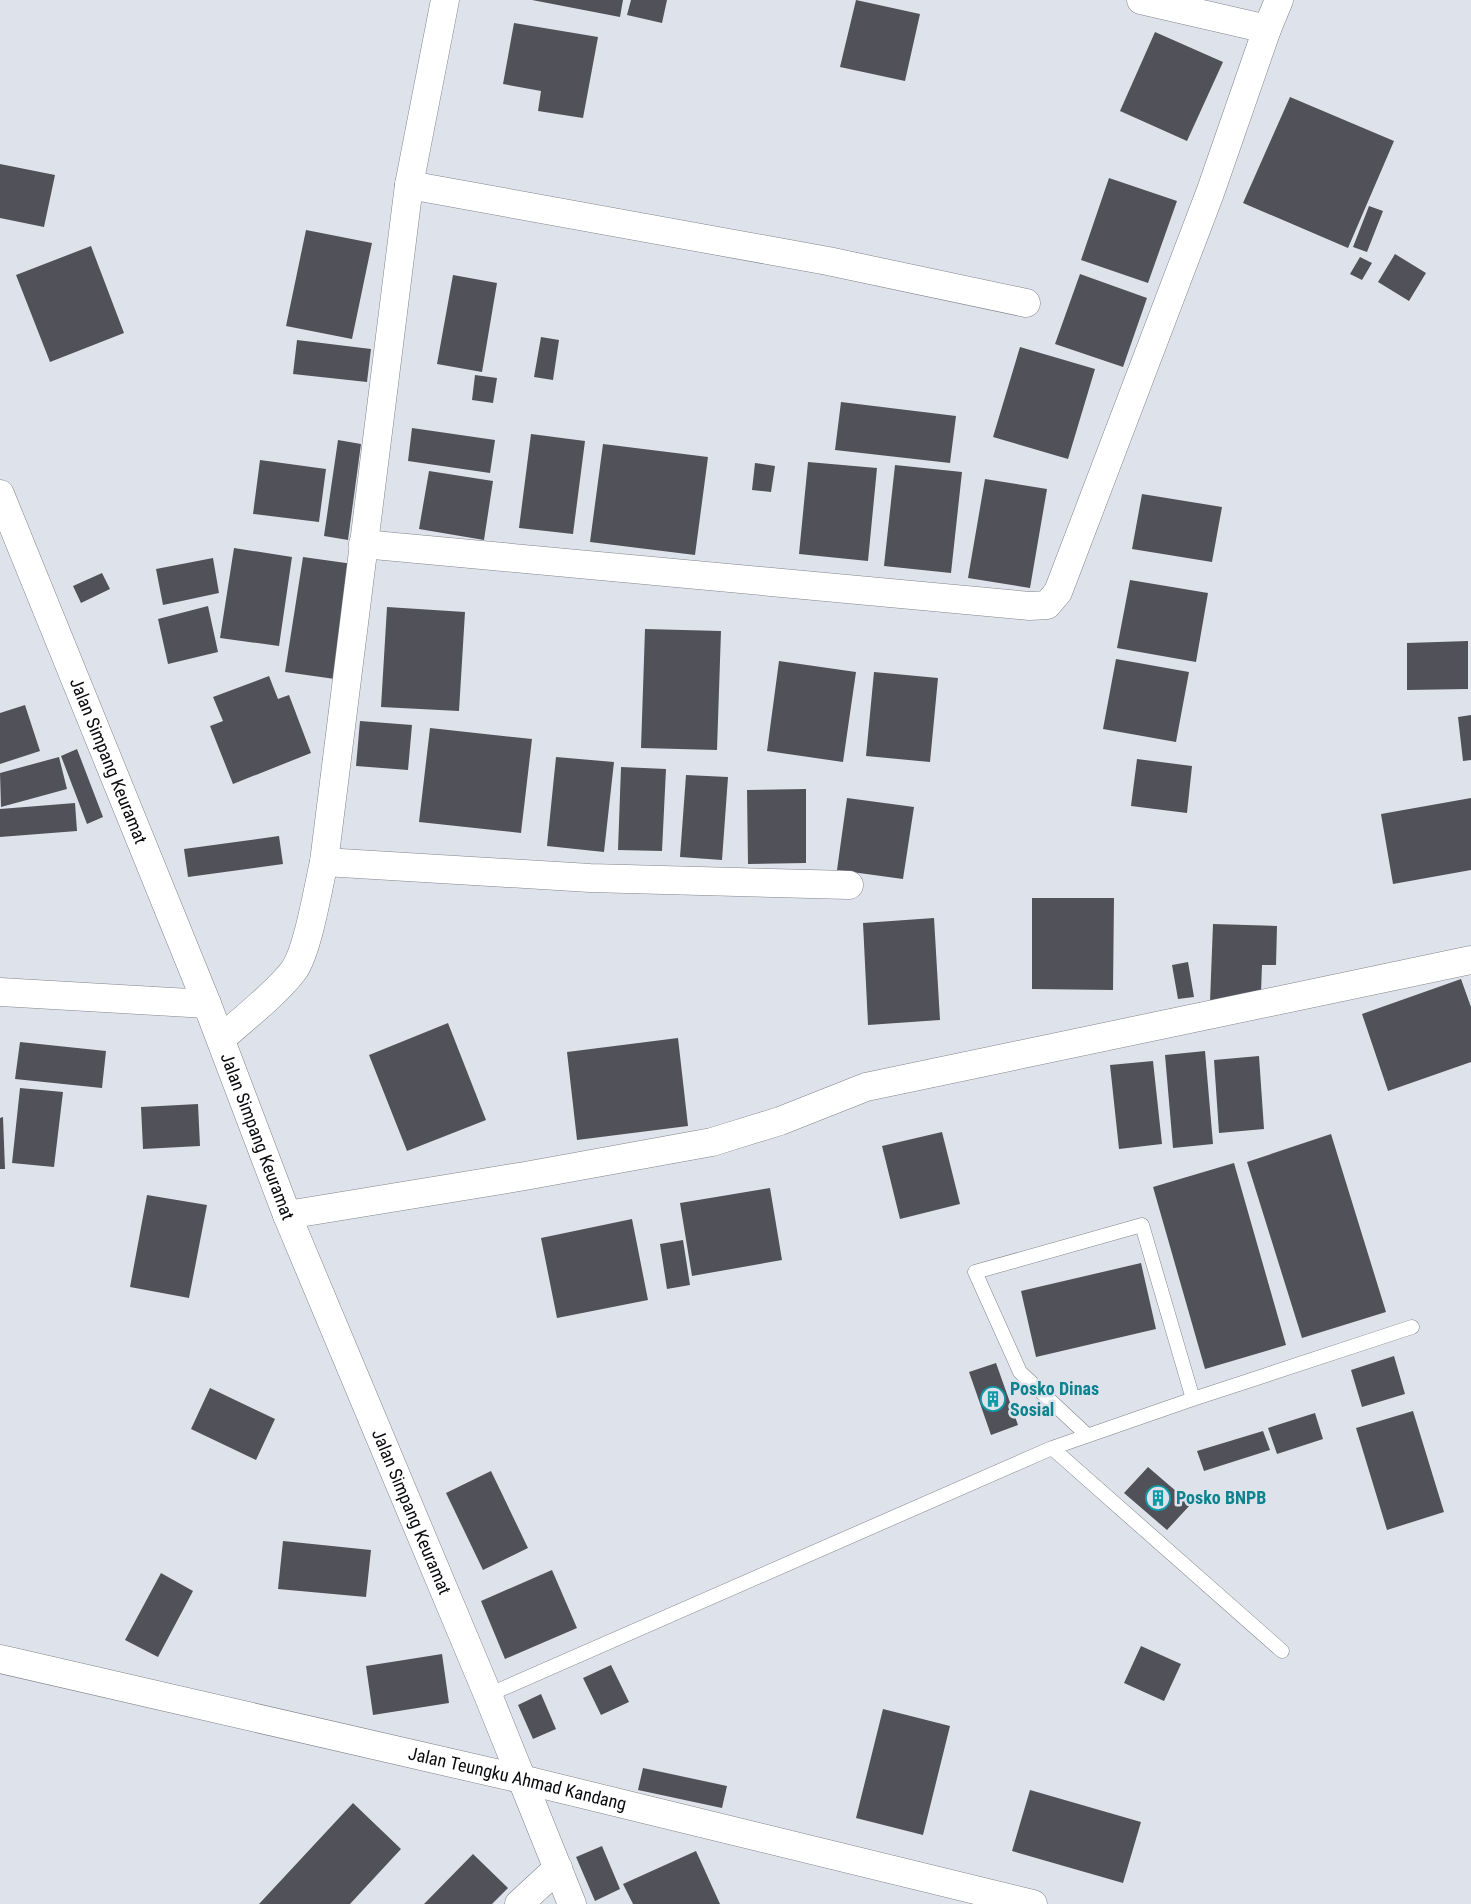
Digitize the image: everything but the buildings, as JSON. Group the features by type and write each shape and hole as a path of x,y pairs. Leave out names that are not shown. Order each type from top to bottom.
{"street":[{"path":"221,1039 283,983 295,969 308,932 324,862 408,185 446,0"},
{"path":"1141,0 1267,29"},
{"path":"363,544 1020,605 1047,605 1058,592 1062,583 1210,194 1267,29 1279,0"},
{"path":"408,185 828,262 1026,303"},
{"name":"Jalan Simpang Keuramat","path":"0,494 221,1039 287,1215 488,1695 572,1904"},
{"path":"324,862 590,878 849,885"},
{"path":"287,1215 525,1176 712,1142 780,1122 866,1087 1471,960"},
{"path":"0,992 207,1004"},
{"name":"Jalan Teungku Ahmad Kandang","path":"0,1659 521,1778 1033,1904"},
{"path":"519,1904 558,1868"}],"lane":[{"path":"1087,1436 1020,1372 975,1272 1142,1225 1193,1399"},
{"path":"488,1695 1052,1448 1193,1399 1412,1327"},
{"path":"1052,1448 1282,1651"}],"place":[{"name":"Posko Dinas Sosial","path":"993,1399"},
{"name":"Posko BNPB","path":"1158,1498"}]}
